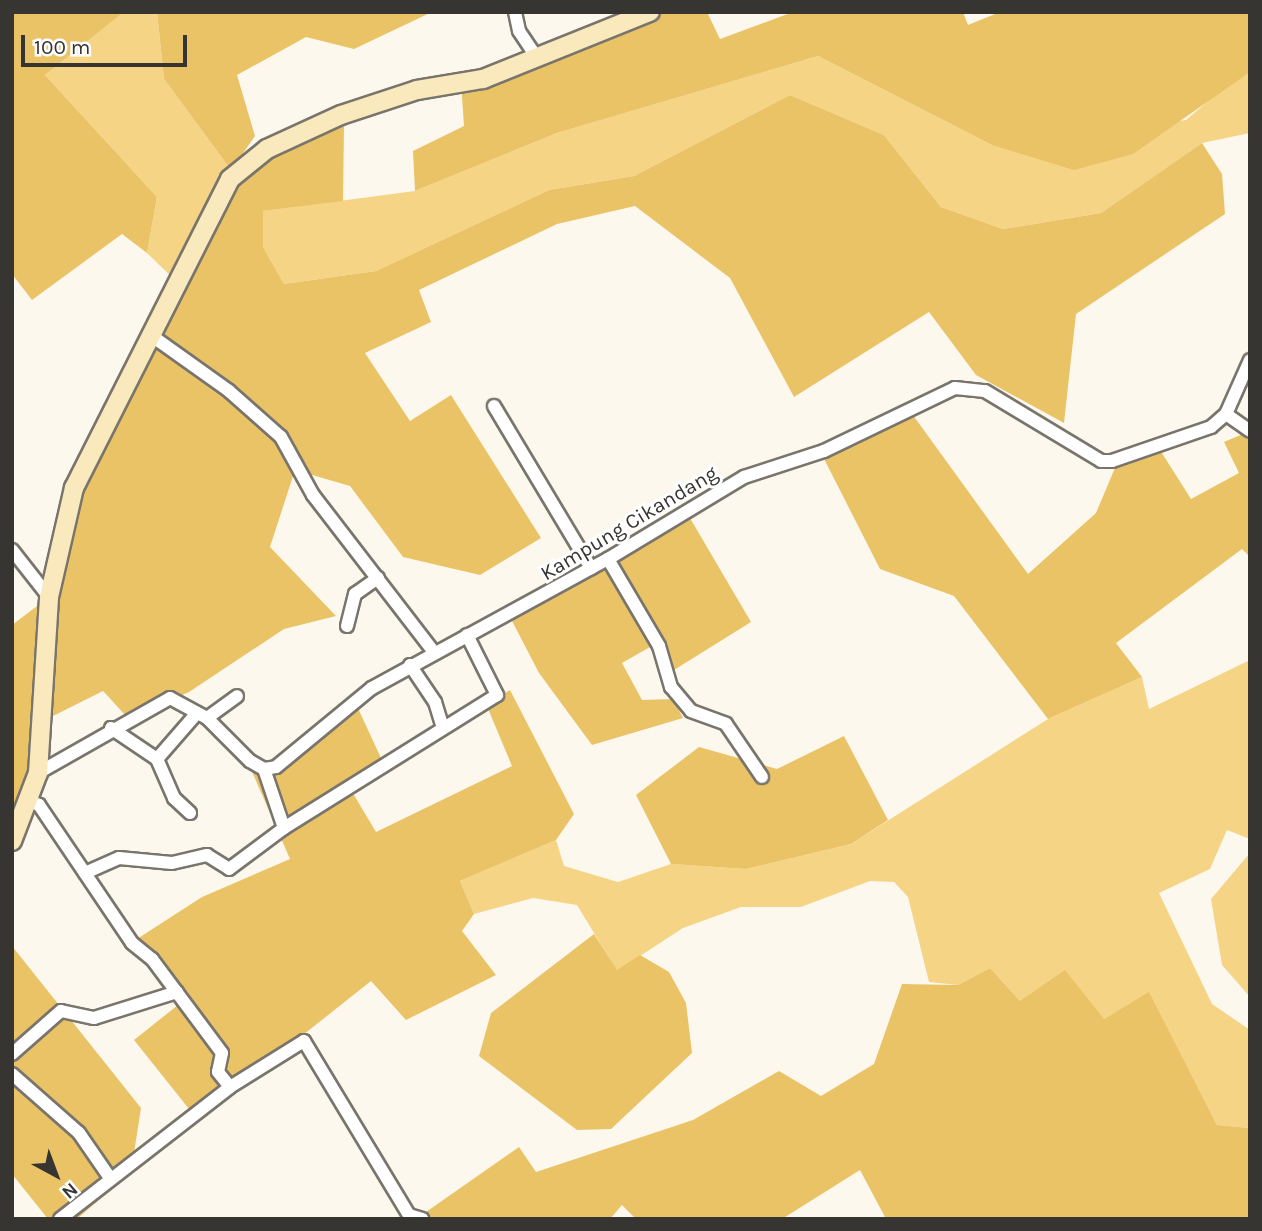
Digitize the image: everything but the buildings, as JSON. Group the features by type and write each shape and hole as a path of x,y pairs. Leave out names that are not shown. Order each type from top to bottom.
{"street":[{"path":"515,12 519,31 537,58"},
{"path":"12,841 30,801 37,773 49,597 74,488 230,179 246,163 369,104 483,79 650,12"},
{"path":"152,336 229,391 281,437 313,495 433,651"},
{"path":"1250,360 1226,414 1250,431"},
{"name":"Kampung Cikandang","path":"264,769 276,767 372,688 433,651 608,559 744,477 824,451 955,388 985,391 1101,461 1152,452 1211,427 1226,414"},
{"path":"494,406 591,568"},
{"path":"12,550 49,597"},
{"path":"608,559 659,646 671,687 691,711 726,724 762,777"},
{"path":"347,626 355,594 378,578"},
{"path":"85,873 119,858 172,863 207,855 229,869 284,828 497,695 467,635"},
{"path":"410,666 435,702 443,727"},
{"path":"157,759 202,716 237,696"},
{"path":"37,773 111,728 170,698 202,716 264,769 284,828"},
{"path":"111,728 157,759 174,798 190,813"},
{"path":"30,801 39,805 132,943 152,959 222,1053 218,1072 230,1087"},
{"path":"12,1054 61,1012 94,1018 177,992"},
{"path":"60,1219 230,1087 304,1041 412,1217"},
{"path":"12,1074 79,1133 110,1178"}],"shaded area":[{"path":"12,12 124,12 45,75 157,197 147,253 122,234 32,300 12,274"},
{"path":"124,12 157,12 164,79 231,170 178,283 147,253 157,197 45,75"},
{"path":"157,12 432,12 354,49 306,37 237,75 255,136 232,169 344,126 343,201 263,211 263,247 284,284 376,271 549,190 634,176 790,95 884,135 941,207 1003,229 1101,213 1202,143 1222,174 1225,214 1076,314 1064,423 976,375 929,312 794,397 730,278 635,206 557,224 419,290 431,322 365,353 410,421 451,395 541,538 480,575 403,557 350,486 295,470 270,547 336,616 284,629 189,692 128,718 103,691 47,719 12,843 12,625 53,594 76,482 231,170 164,79"},
{"path":"646,12 707,12 720,39 793,12 963,12 968,25 1000,12 1250,12 1250,72 1133,154 1074,170 992,145 818,56 557,133 415,191 413,151 464,126 461,82"},
{"path":"818,56 992,145 1186,120 1236,77 1250,72 1250,133 1202,143 1101,213 1003,229 941,207 884,135 790,95 634,176 549,190 376,271 284,284 263,247 263,211 415,191 557,133"},
{"path":"910,411 1028,574 1096,513 1120,456 1160,450 1191,499 1239,473 1224,442 1250,431 1250,557 1242,549 1116,643 1142,677 1048,719 954,596 880,569 819,449"},
{"path":"687,513 751,622 674,670 657,643 622,663 642,700 673,699 683,718 592,745 539,673 511,619"},
{"path":"1250,660 1250,839 1227,830 1210,869 1159,893 1212,1004 1250,1030 1250,1128 1217,1125 1149,993 1104,1019 1020,1001 990,968 958,985 929,982 908,897 894,882 870,881 801,907 741,907 683,928 617,971 577,905 533,898 474,914 460,881 556,840 564,866 618,882 671,864 746,869 851,844 1048,719 1142,677 1149,709"},
{"path":"510,690 574,814 556,840 460,881 474,914 462,931 496,975 406,1020 371,981 197,1119 134,1040 183,1001 137,939 202,897 290,859 250,767 310,748 356,704 381,758 345,780 376,832 512,766 486,704"},
{"path":"844,736 888,820 851,844 746,869 671,864 636,795 699,747 777,769"},
{"path":"1250,853 1250,997 1222,965 1211,899"},
{"path":"594,934 617,970 640,955 669,972 686,1003 692,1053 611,1129 577,1130 479,1056 491,1013"},
{"path":"12,946 141,1108 131,1172 77,1219 48,1219 12,1174"},
{"path":"990,968 1020,1001 1065,970 1104,1019 1149,992 1217,1125 1250,1128 1250,1219 886,1219 860,1170 782,1219 636,1219 622,1205 610,1219 416,1219 519,1147 536,1172 693,1120 779,1071 821,1096 874,1064 902,984 958,985"}]}
